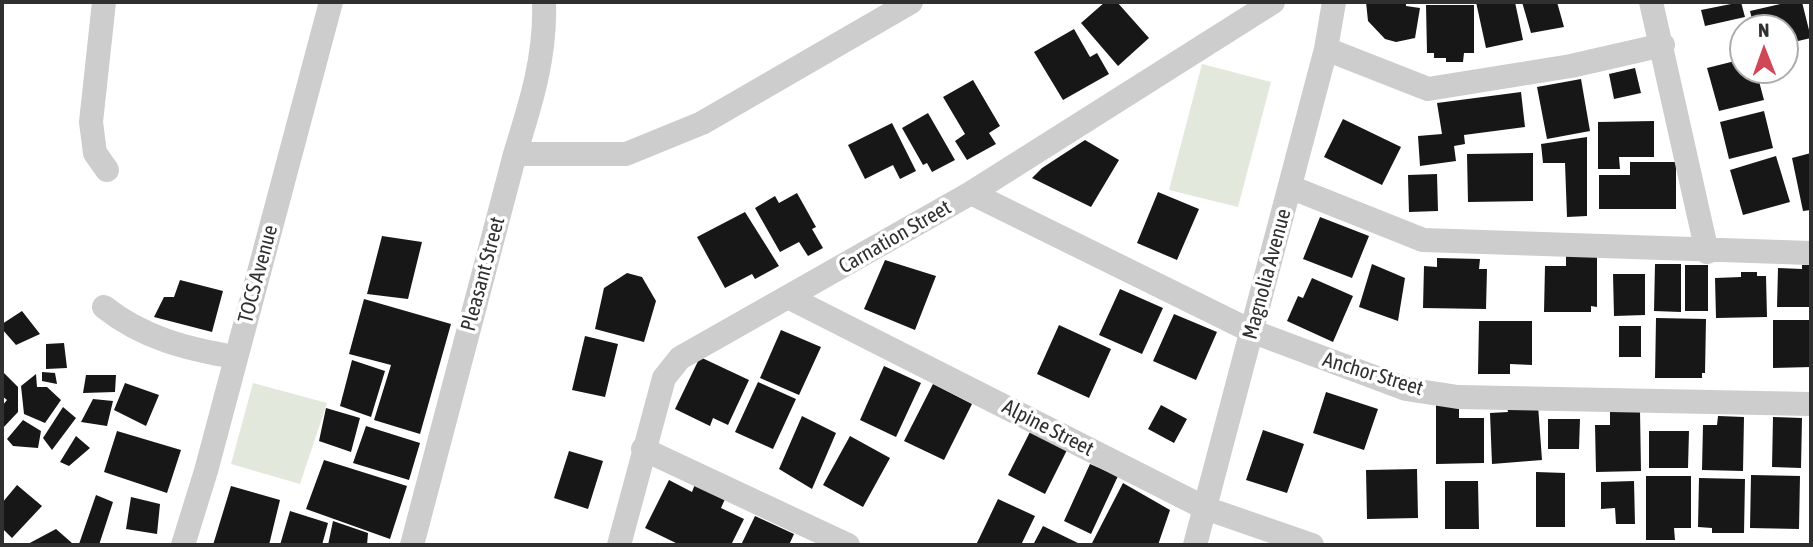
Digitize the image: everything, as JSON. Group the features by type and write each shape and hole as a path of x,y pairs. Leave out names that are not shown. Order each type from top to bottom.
{"street":[{"path":"104,2 91,122 95,153 107,170"},
{"name":"TOCS Avenue","path":"183,545 200,496 331,2"},
{"name":"Pleasant Street","path":"412,545 515,154 534,92 544,45 544,2"},
{"path":"515,154 626,154 702,123 911,2"},
{"name":"Carnation Street","path":"619,545 664,378 680,358 790,298 971,192 1273,2"},
{"name":"Magnolia Avenue","path":"1195,545 1326,50 1334,2"},
{"path":"1651,2 1663,45 1707,252"},
{"path":"1326,50 1428,89 1571,66 1663,45"},
{"path":"1290,187 1423,240 1707,252 1811,253"},
{"name":"Anchor Street","path":"971,192 1251,331 1406,389 1458,397 1811,404"},
{"name":"Alpine Street","path":"790,298 1205,508 1312,545"},
{"path":"104,307 127,325 170,343 235,357"},
{"path":"643,449 836,542"}],"shaded area":[{"path":"1202,64 1271,82 1238,207 1169,190"},
{"path":"253,383 327,403 300,484 231,464"}],"building":[{"path":"1105,2 1117,2 1149,38 1118,66 1081,23"},
{"path":"1366,2 1406,2 1406,6 1420,8 1415,38 1396,42 1385,39 1368,21"},
{"path":"1476,2 1515,2 1523,40 1486,48"},
{"path":"1522,2 1557,2 1564,27 1531,33"},
{"path":"1741,2 1744,14 1729,14 1729,21 1705,26 1701,10"},
{"path":"1789,2 1802,2 1811,38 1799,41 1799,14 1751,14 1750,11"},
{"path":"1426,5 1474,5 1474,53 1464,53 1463,62 1446,62 1446,58 1434,58 1434,53 1427,53"},
{"path":"1074,29 1090,57 1097,53 1109,74 1063,100 1034,52"},
{"path":"1729,62 1729,84 1760,84 1764,100 1719,111 1707,68"},
{"path":"1635,68 1641,93 1614,99 1609,74"},
{"path":"1581,79 1590,131 1547,139 1537,87"},
{"path":"973,80 1000,126 989,133 996,144 967,160 955,141 965,134 943,97"},
{"path":"1521,92 1525,127 1464,135 1465,144 1454,146 1456,161 1420,166 1418,136 1442,134 1437,103"},
{"path":"1764,111 1773,148 1729,159 1720,122"},
{"path":"928,113 955,160 932,172 927,163 923,165 902,128"},
{"path":"1343,119 1401,147 1382,185 1324,157"},
{"path":"1654,121 1654,157 1619,157 1620,169 1598,169 1598,122"},
{"path":"892,123 916,171 900,179 893,165 865,179 848,145"},
{"path":"1587,137 1587,216 1567,217 1565,163 1543,163 1541,144"},
{"path":"1085,140 1119,160 1091,207 1032,178 1042,168"},
{"path":"1533,153 1533,201 1468,202 1467,154"},
{"path":"1811,153 1811,210 1803,211 1792,158"},
{"path":"1776,156 1790,202 1743,215 1730,170"},
{"path":"1630,162 1676,162 1676,209 1599,209 1599,175 1630,175"},
{"path":"1437,174 1438,211 1409,212 1408,175"},
{"path":"1158,192 1199,209 1177,260 1137,243"},
{"path":"797,193 816,227 812,229 823,248 808,256 799,242 780,252 755,208 775,196 779,203"},
{"path":"745,212 779,266 755,279 752,274 725,288 697,237"},
{"path":"1320,217 1369,236 1352,278 1303,259"},
{"path":"382,236 422,242 408,299 367,294"},
{"path":"1566,256 1597,256 1597,307 1591,306 1591,312 1544,312 1545,266 1566,266"},
{"path":"1437,258 1480,259 1479,269 1487,269 1486,309 1423,308 1424,266 1437,267"},
{"path":"885,260 936,276 915,330 864,309"},
{"path":"1372,264 1405,278 1398,321 1359,307"},
{"path":"1655,264 1681,264 1681,312 1654,311"},
{"path":"1685,265 1708,265 1708,311 1685,311"},
{"path":"1802,265 1811,265 1811,307 1777,307 1778,268 1802,269"},
{"path":"1741,272 1757,272 1757,276 1766,276 1767,317 1716,318 1715,278 1741,277"},
{"path":"627,273 642,277 656,301 644,342 595,329 604,288"},
{"path":"1613,274 1645,274 1645,315 1614,316"},
{"path":"1312,278 1353,296 1333,342 1287,321 1298,296 1303,298"},
{"path":"180,280 223,291 212,332 154,317 164,297 174,297"},
{"path":"1120,289 1163,308 1142,354 1099,335"},
{"path":"364,299 451,324 420,434 374,420 391,365 349,354"},
{"path":"22,311 40,334 16,345 2,329 2,324"},
{"path":"1174,314 1217,332 1196,380 1153,361"},
{"path":"1656,318 1706,319 1705,373 1702,373 1702,378 1655,378"},
{"path":"1773,320 1811,320 1811,367 1773,368"},
{"path":"1479,321 1532,321 1532,365 1510,364 1510,374 1478,374"},
{"path":"1059,325 1111,349 1089,398 1037,374"},
{"path":"1619,326 1641,326 1641,357 1619,357"},
{"path":"781,330 821,347 799,395 760,378"},
{"path":"585,336 618,344 605,397 572,390"},
{"path":"64,343 67,368 46,369 46,344"},
{"path":"700,357 749,380 728,425 713,418 710,426 675,409"},
{"path":"352,360 385,371 371,417 340,406"},
{"path":"884,366 921,383 896,437 860,420"},
{"path":"2,371 18,387 18,412 2,429 2,406 7,400 2,396"},
{"path":"42,372 55,373 57,384 42,381"},
{"path":"36,374 37,387 47,387 61,400 45,423 24,414 21,386"},
{"path":"86,375 116,375 115,392 83,393"},
{"path":"758,382 796,399 773,449 735,432"},
{"path":"125,383 159,395 146,426 114,410"},
{"path":"933,384 972,404 944,460 904,441"},
{"path":"1326,392 1378,409 1364,450 1313,433"},
{"path":"93,399 113,401 107,426 81,422"},
{"path":"1459,404 1459,418 1484,418 1484,463 1436,464 1436,405"},
{"path":"1161,405 1187,419 1174,443 1148,429"},
{"path":"1538,405 1542,460 1492,464 1490,413 1508,412 1507,407"},
{"path":"63,407 76,418 52,450 43,438"},
{"path":"326,408 360,418 351,452 319,441"},
{"path":"1610,411 1640,411 1641,471 1596,472 1595,425 1610,425"},
{"path":"802,416 836,433 812,489 779,469"},
{"path":"1718,416 1744,417 1743,471 1702,470 1703,425 1717,425"},
{"path":"1773,417 1802,418 1801,468 1772,467"},
{"path":"1548,419 1580,419 1579,449 1548,449"},
{"path":"23,420 41,431 38,448 13,446 7,439"},
{"path":"366,426 420,443 409,480 353,463"},
{"path":"1263,430 1304,444 1287,493 1246,480"},
{"path":"117,431 181,450 167,493 104,472"},
{"path":"1649,431 1689,431 1688,468 1649,468"},
{"path":"1030,432 1067,450 1045,494 1008,475"},
{"path":"76,436 90,448 69,466 60,462"},
{"path":"850,436 890,458 863,507 823,485"},
{"path":"569,451 603,461 588,509 554,498"},
{"path":"324,460 407,486 390,539 306,509"},
{"path":"1090,464 1118,476 1091,534 1064,521"},
{"path":"1417,469 1418,518 1367,519 1366,470"},
{"path":"1536,472 1565,473 1565,527 1536,527"},
{"path":"1751,475 1800,476 1799,529 1750,528"},
{"path":"1646,476 1691,476 1691,528 1674,528 1675,540 1646,540"},
{"path":"1699,478 1745,479 1744,533 1712,533 1712,528 1698,527"},
{"path":"669,480 692,492 695,484 725,499 721,508 744,519 731,545 680,545 645,528"},
{"path":"1445,481 1478,481 1479,529 1445,529"},
{"path":"1634,481 1635,524 1616,524 1615,508 1601,509 1601,482"},
{"path":"1123,483 1170,510 1158,545 1091,545"},
{"path":"17,485 42,506 12,538 2,528 2,503"},
{"path":"231,486 280,500 269,545 213,545"},
{"path":"96,495 113,502 99,545 79,544"},
{"path":"131,497 160,504 157,534 126,529"},
{"path":"998,499 1035,516 1021,545 976,545"},
{"path":"290,511 328,523 322,545 280,545"},
{"path":"755,516 794,534 789,545 741,545"},
{"path":"333,521 368,533 367,545 328,545"},
{"path":"1043,526 1082,545 1033,545"},
{"path":"56,529 72,543 26,545"}]}
